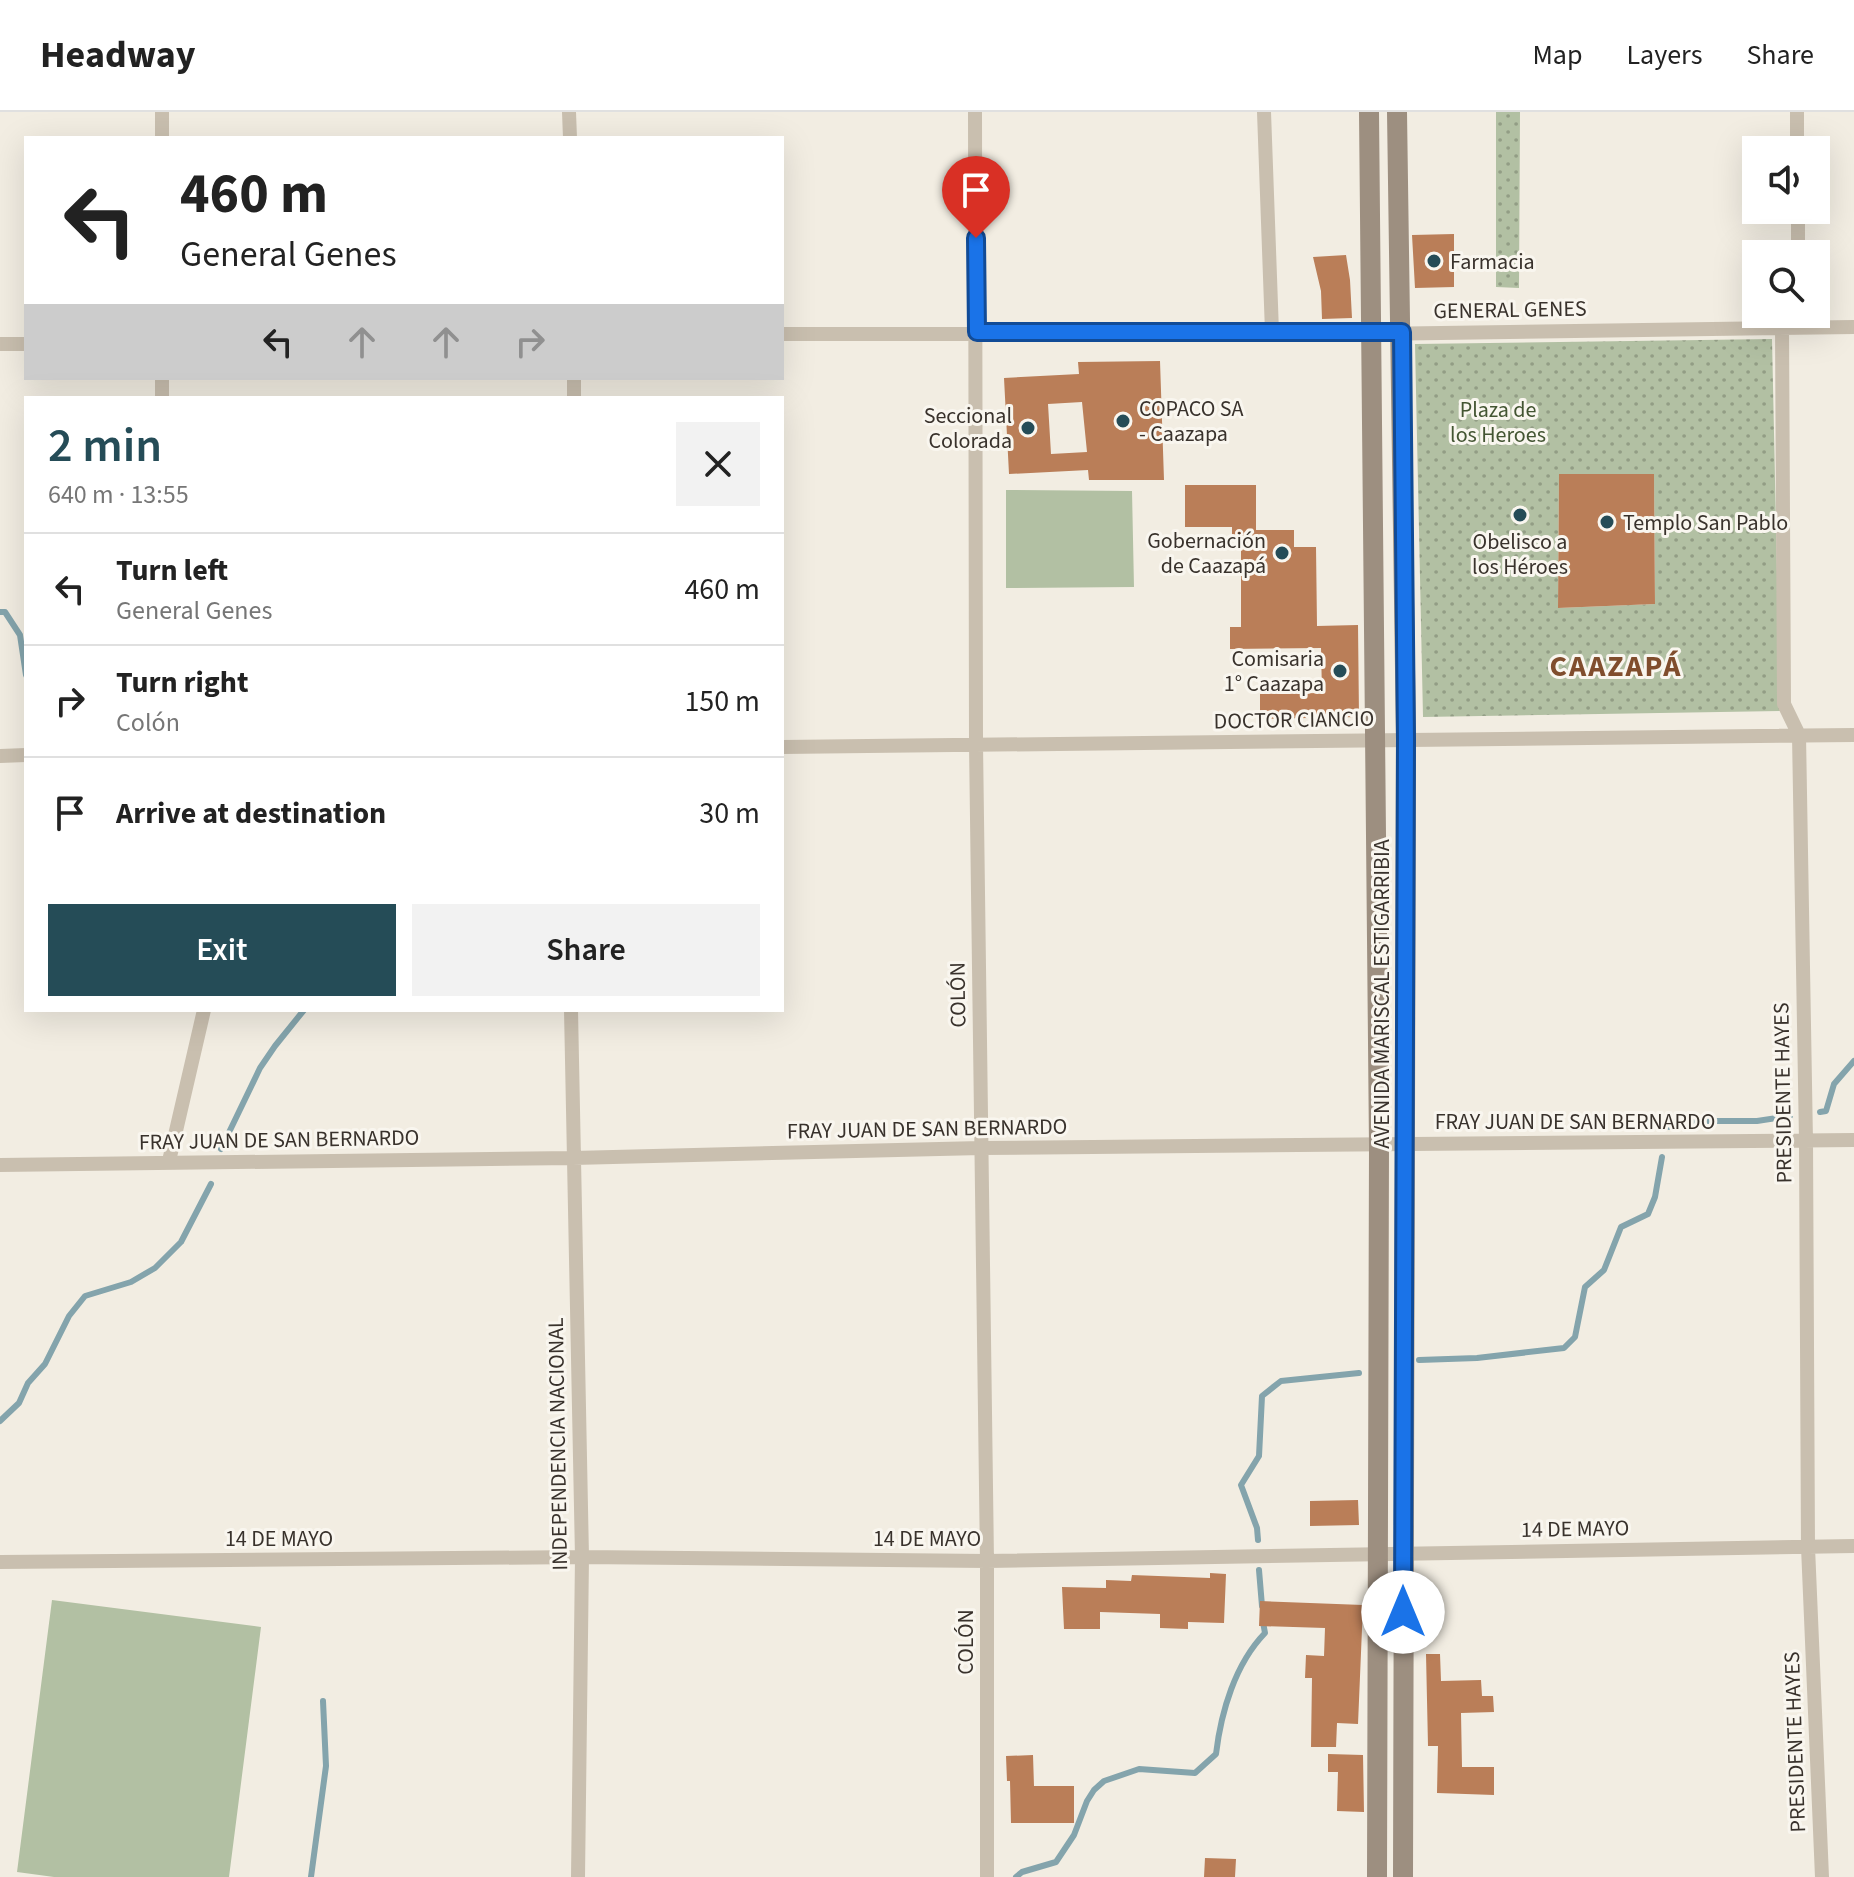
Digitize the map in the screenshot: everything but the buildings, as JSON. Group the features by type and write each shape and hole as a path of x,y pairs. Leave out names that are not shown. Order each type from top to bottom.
{"main road":[{"name":"AVENIDA MARISCAL ESTIGARRIBIA","path":"1369,112 1379,1146 1377,1877"},
{"name":"AVENIDA MARISCAL ESTIGARRIBIA","path":"1397,112 1406,739 1403,1877"}],"street":[{"path":"162,112 162,136"},
{"path":"569,112 570,136"},
{"name":"COLÓN","path":"975,112 976,744 987,1561 987,1877"},
{"path":"1264,112 1272,332"},
{"path":"1797,112 1797,136"},
{"name":"GENERAL GENES","path":"784,334 1373,334 1742,322"},
{"name":"GENERAL GENES","path":"1830,325 1854,327"},
{"name":"PRESIDENTE HAYES","path":"1785,328 1784,704 1799,735 1806,1141 1808,1547 1822,1877"},
{"path":"0,344 24,344"},
{"name":"DOCTOR CIANCIO","path":"784,747 1854,735"},
{"path":"0,756 24,755"},
{"path":"169,1161 204,1012"},
{"name":"INDEPENDENCIA NACIONAL","path":"571,1012 582,1557 578,1877"},
{"name":"FRAY JUAN DE SAN BERNARDO","path":"0,1165 573,1158 981,1148 1854,1140"},
{"name":"14 DE MAYO","path":"0,1562 582,1557 987,1561 1854,1546"}],"green space":[{"path":"1496,112 1520,112 1519,288 1496,287"},
{"name":"Plaza de los Heroes","path":"1772,339 1780,711 1423,717 1415,344","holes":["1559,474 1654,474 1655,604 1558,608"]},
{"path":"1006,490 1132,491 1134,587 1006,588"},
{"path":"52,1600 261,1627 229,1877 54,1877 17,1872"}],"waterway":[{"path":"0,612 5,612 20,635 24,662"},
{"path":"221,1149 260,1068 302,1012"},
{"path":"1820,1112 1826,1111 1834,1084 1854,1061"},
{"path":"1669,1127 1670,1121 1757,1121 1790,1116"},
{"path":"1419,1360 1477,1358 1564,1348 1575,1337 1585,1287 1604,1270 1621,1227 1648,1214 1655,1197 1662,1157"},
{"path":"0,1421 19,1403 28,1383 45,1364 69,1316 85,1296 131,1282 155,1268 181,1242 211,1184"},
{"path":"1258,1540 1257,1528 1241,1485 1259,1456 1262,1396 1281,1381 1359,1373"},
{"path":"1259,1570 1262,1606"},
{"path":"1016,1877 1022,1872 1056,1862 1074,1835 1087,1801 1104,1781 1139,1769 1195,1773 1216,1754 1231,1689 1245,1659 1265,1633 1263,1622"},
{"path":"311,1877 326,1766 323,1701"}],"place":[{"name":"Farmacia","path":"1434,261"},
{"name":"COPACO SA - Caazapa","path":"1123,421"},
{"name":"Seccional Colorada","path":"1028,428"},
{"name":"Obelisco a los Héroes","path":"1520,515"},
{"name":"Templo San Pablo","path":"1607,522"},
{"name":"Gobernación de Caazapá","path":"1282,553"},
{"name":"Comisaria 1° Caazapa","path":"1340,671"}],"district":[{"name":"CAAZAPÁ","path":"1616,666"}],"route":[{"path":"976,238 977,332 1402,332 1406,739 1403,1612"}]}
